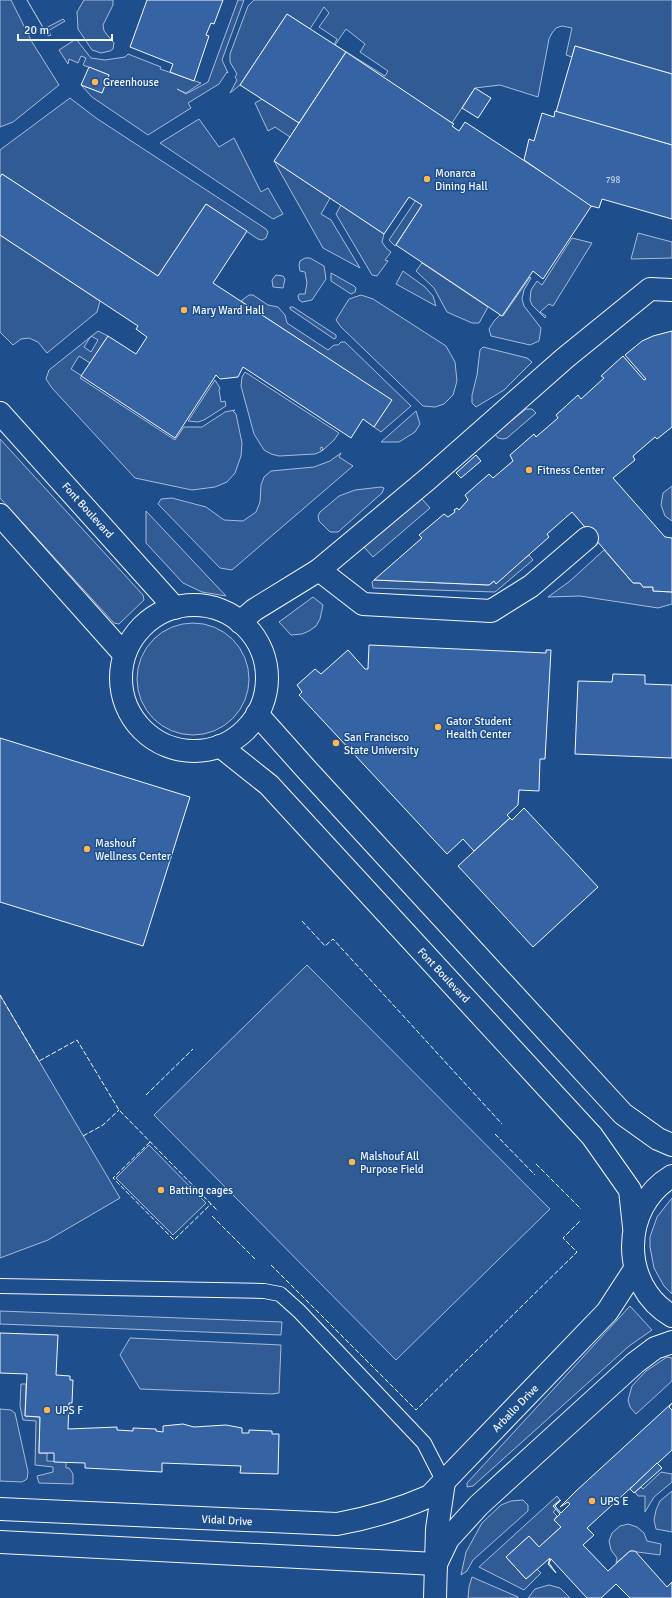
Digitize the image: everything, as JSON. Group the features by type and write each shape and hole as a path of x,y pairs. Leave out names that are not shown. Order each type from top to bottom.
{"street":[{"path":"240,622 254,610 320,570 429,478 565,358 650,289 672,290"},
{"name":"Font Boulevard","path":"0,413 174,608"},
{"path":"0,515 124,654"},
{"path":"320,570 363,604 491,611 531,586 587,538"},
{"path":"202,606 216,609 240,622 256,640 265,664 266,690 257,714 248,728 235,738 220,746 203,751 184,751 166,746 150,737 136,724 126,708 121,691 120,672 124,654 132,638 144,624 158,614 174,608 202,606"},
{"path":"257,714 623,1114 658,1139 672,1145"},
{"name":"Font Boulevard","path":"220,746 269,785 592,1136 630,1190 634,1226"},
{"path":"672,1176 652,1192 642,1206 634,1226 632,1243 635,1269 644,1290 661,1310 672,1316"},
{"name":"Arballo Drive","path":"444,1482 607,1312 635,1269"},
{"path":"436,1564 448,1539 479,1505 635,1363 655,1348 672,1342"},
{"path":"435,1598 437,1529 444,1482"},
{"name":"Vidal Drive","path":"0,1509 337,1524 398,1510 430,1496 444,1482"},
{"path":"0,1542 436,1564"}],"lane":[{"path":"0,1286 264,1291 280,1294 299,1311 424,1443 444,1482"}],"shaded area":[{"path":"0,0 11,0 32,42 59,85 13,122 0,127"},
{"path":"27,0 44,29 63,19 65,21 48,31 51,35 48,36"},
{"path":"84,0 113,0 113,5 103,25 104,31 114,43 113,49 110,51 101,53 92,50 78,29 77,12"},
{"path":"238,0 244,0 222,60 228,73 227,72 219,84 188,103 191,108 148,135 92,97 81,85 102,93 109,75 83,65 86,58 81,56 78,63 69,59 68,64 59,50 76,39 91,58 105,60 125,57 128,54 161,67 160,69 201,83 186,93 177,89 186,94 208,82"},
{"path":"254,0 672,0 672,74 575,46 572,57 566,55 572,28 562,26 556,28 549,39 538,97 500,85 475,88 452,123 334,45 337,39 319,27 329,13 324,7 310,29 287,14 240,85 230,93 237,80 235,77 237,74 230,62 230,54 248,6","holes":["346,29 365,44 360,52 388,71 385,76 335,45"]},
{"path":"70,98 96,118 266,229 268,232 266,238 262,240 258,239 206,204 158,276 2,174 0,177 0,150"},
{"path":"262,99 299,123 290,137 275,127 268,131 255,103"},
{"path":"199,119 219,147 234,138 261,192 268,188 283,214 273,219 160,143"},
{"path":"274,161 330,198 321,214 331,220 360,268 323,248"},
{"path":"416,200 422,205 395,246 389,240"},
{"path":"341,205 384,234 382,242 391,252 385,260 388,261 377,276 372,275 336,214"},
{"path":"638,233 672,242 672,258 631,259"},
{"path":"0,235 100,301 97,312 47,353 38,342 29,338 21,339 13,345 0,332"},
{"path":"572,238 592,243 553,306 549,304 540,312 546,316 545,318 532,305 530,300 531,290 537,281 542,285"},
{"path":"305,258 310,258 324,266 326,279 312,300 302,302 299,300 298,296 299,294 305,294 307,283 305,272 300,271 299,265 300,261"},
{"path":"422,263 488,307 479,323 472,323 447,312 434,288 416,271"},
{"path":"403,271 425,287 433,296 436,306 396,284"},
{"path":"331,273 354,286 356,288 355,292 351,294 331,281"},
{"path":"276,275 283,276 285,279 283,288 273,287 272,280"},
{"path":"530,277 531,278 524,290 522,299 524,306 541,328 539,341 530,345 491,336 489,329 494,321 500,315 503,316"},
{"path":"249,295 253,295 268,305 278,307 285,315 287,323 328,350 334,345 345,342 411,406 381,432 374,427 391,400 241,301"},
{"path":"361,295 373,299 446,346 455,362 457,381 453,395 444,404 435,407 423,406 341,327 336,320 349,299"},
{"path":"290,307 293,307 336,335 336,338 334,339 290,309"},
{"path":"98,331 108,336 90,363 79,356 71,369 82,376 80,378 175,440 184,427 202,427 225,412 235,410 233,411 236,414 242,443 241,456 235,473 227,482 215,487 192,490 135,478 52,388 46,379 49,370 90,337 84,347 91,352 98,340 91,336"},
{"path":"483,347 527,358 532,362 504,390 476,407 472,403 472,395 477,375 480,350"},
{"path":"245,372 339,433 322,451 315,454 279,456 264,450 254,434 241,386 242,377"},
{"path":"215,380 220,388 221,402 225,401 226,406 204,420 198,422 188,421"},
{"path":"526,409 532,409 536,413 507,438 498,438 495,434"},
{"path":"416,411 420,424 415,432 399,442 381,442"},
{"path":"0,439 143,595 144,600 119,624 114,623 0,498"},
{"path":"341,453 339,457 353,466 232,570 220,568 158,504 161,499 172,498 206,507 224,520 243,521 256,512 260,502 261,485 264,477 271,471 314,467 330,461"},
{"path":"672,486 672,521 665,516 661,505 663,493"},
{"path":"381,487 384,488 382,493 338,532 330,532 319,521 318,516 320,512 339,496 355,490"},
{"path":"421,498 430,508 373,557 364,547"},
{"path":"146,511 226,596 202,592 183,583 146,543"},
{"path":"604,550 633,583 640,583 643,587 653,587 653,591 672,592 672,604 658,608 580,596 548,597 570,581"},
{"path":"529,555 533,560 495,592 373,588 372,582 374,580 489,585"},
{"path":"313,597 323,605 320,619 316,626 302,634 291,635 279,622"},
{"path":"193,623 215,627 233,639 245,657 249,679 245,701 233,719 215,731 193,735 171,731 153,719 141,701 137,679 141,657 153,639 171,627"},
{"name":"Malshouf All Purpose Field","path":"307,965 550,1209 396,1360 154,1115"},
{"path":"0,995 120,1198 48,1240 0,1258"},
{"name":"Batting cages","path":"149,1145 206,1203 173,1235 116,1178"},
{"path":"672,1198 672,1294 664,1286 654,1268 650,1247 650,1237 657,1217"},
{"path":"630,1306 652,1330 629,1346 473,1486 467,1487 467,1483"},
{"path":"0,1311 282,1322 281,1335 0,1324"},
{"path":"130,1338 281,1345 279,1393 272,1394 140,1389 120,1355"},
{"path":"667,1357 672,1358 672,1381 636,1414 630,1407 628,1400 632,1386 646,1371"},
{"path":"21,1384 26,1384 25,1416 40,1417 39,1453 47,1453 47,1461 66,1462 66,1468 69,1468 73,1474 73,1484 39,1483 37,1476 53,1472 53,1467 35,1465 36,1421 23,1420 20,1406"},
{"path":"0,1409 11,1410 15,1413 28,1472 27,1479 22,1482 0,1481"},
{"path":"661,1472 672,1474 672,1482 654,1497 645,1512 645,1496 638,1496 635,1492 641,1487 643,1489"},
{"path":"672,1491 672,1532 656,1529 654,1520 656,1510 660,1501"},
{"path":"557,1496 560,1500 553,1506 556,1509 553,1512 557,1516 554,1520 561,1527 539,1547 529,1536 506,1557 526,1579 537,1569 541,1573 524,1590 479,1567"},
{"path":"523,1500 528,1505 528,1511 473,1560 467,1571 461,1575 466,1552 482,1523 501,1505 511,1501"},
{"path":"628,1524 637,1527 644,1533 647,1541 661,1544 660,1555 630,1551 616,1563 617,1558 611,1550 609,1541 612,1533 620,1526"},
{"path":"472,1577 518,1597 518,1598 468,1598"},
{"path":"549,1585 560,1588 570,1598 528,1598 535,1589"}],"building":[{"path":"147,0 223,0 214,24 211,23 206,35 209,36 194,81 170,72 173,64 130,47"},
{"path":"287,14 346,52 299,123 240,85"},
{"path":"575,46 672,74 672,145 556,112"},
{"name":"Monarca Dining Hall","path":"346,52 454,124 452,126 459,131 465,122 592,205 543,279 533,271 502,316 396,245 422,205 409,197 384,234 274,161"},
{"name":"Greenhouse","path":"89,67 109,75 102,93 81,85"},
{"path":"475,88 491,98 478,118 462,108"},
{"path":"555,111 672,145 672,219 602,199 599,208 591,206 524,160 529,139 534,141 542,113 554,117"},
{"name":"Mary Ward Hall","path":"2,174 158,276 206,204 247,231 213,283 392,400 374,427 363,419 351,438 243,367 238,377 220,379 216,375 175,438 81,376 108,336 136,354 147,337 136,329 138,326 0,235 0,177"},
{"path":"672,331 672,427 657,439 655,437 633,456 635,460 613,478 665,537 672,538 672,592 653,591 653,587 643,587 640,583 633,583 572,512 547,534 549,537 496,584 494,581 489,585 374,580 422,538 419,535 444,514 448,517 455,512 454,510 457,508 459,510 468,500 465,495 489,474 493,478 513,461 510,455 534,434 536,437 558,418 556,415 578,395 581,399 604,378 601,376 623,356 644,380 646,379 625,355 642,341 653,336"},
{"path":"476,455 481,461 461,478 456,473"},
{"name":"Gator Student Health Center","path":"369,645 546,653 546,650 551,650 545,759 540,759 539,791 519,790 518,805 507,815 510,818 474,851 463,839 447,854 299,695 302,692 297,685 315,669 321,674 348,650 365,669 368,669"},
{"path":"613,674 645,675 645,684 672,685 672,758 575,754 578,681 612,682"},
{"name":"Mashouf Wellness Center","path":"0,738 190,797 143,946 0,902"},
{"path":"524,808 598,887 533,947 458,866 510,818 512,820"},
{"name":"UPS F","path":"0,1333 58,1335 56,1375 70,1376 70,1380 73,1380 72,1403 69,1403 68,1429 117,1427 117,1430 133,1431 133,1428 156,1429 156,1431 163,1432 163,1426 183,1424 194,1427 226,1425 242,1428 242,1433 249,1433 249,1430 272,1431 272,1434 279,1434 278,1474 240,1473 241,1466 162,1463 162,1472 85,1468 85,1463 54,1462 54,1453 39,1453 40,1417 25,1416 27,1374 0,1373"},
{"name":"UPS E","path":"672,1403 669,1407 672,1410 672,1450 587,1528 594,1535 583,1545 608,1571 630,1551 635,1551 667,1587 672,1582 672,1598 630,1598 616,1584 601,1598 587,1598 551,1559 549,1563 556,1573 548,1564 550,1558 526,1579 506,1557 529,1536 539,1547 561,1527 554,1520 560,1514 553,1506 561,1500 555,1506 561,1513 570,1504 568,1502 560,1507 576,1491"},
{"path":"657,1463 662,1468 634,1493 630,1489"}],"fence":[{"path":"302,921 325,946 333,939 502,1124"},
{"path":"0,995 39,1061 77,1040 119,1110 218,1211"},
{"path":"146,1095 193,1049"},
{"path":"83,1136 103,1125 119,1110"},
{"path":"495,1134 535,1175"},
{"path":"150,1142 113,1178 174,1240 211,1204"},
{"path":"536,1164 581,1209"},
{"path":"212,1216 255,1259"},
{"path":"271,1265 416,1410 577,1252 563,1238 580,1221"}],"place":[{"name":"Greenhouse","path":"95,82"},
{"name":"Monarca Dining Hall","path":"427,179"},
{"name":"Mary Ward Hall","path":"184,310"},
{"name":"Fitness Center","path":"529,470"},
{"name":"Gator Student Health Center","path":"438,727"},
{"name":"San Francisco State University","path":"336,743"},
{"name":"Mashouf Wellness Center","path":"87,849"},
{"name":"Malshouf All Purpose Field","path":"352,1162"},
{"name":"Batting cages","path":"161,1190"},
{"name":"UPS F","path":"47,1410"},
{"name":"UPS E","path":"592,1501"}]}
